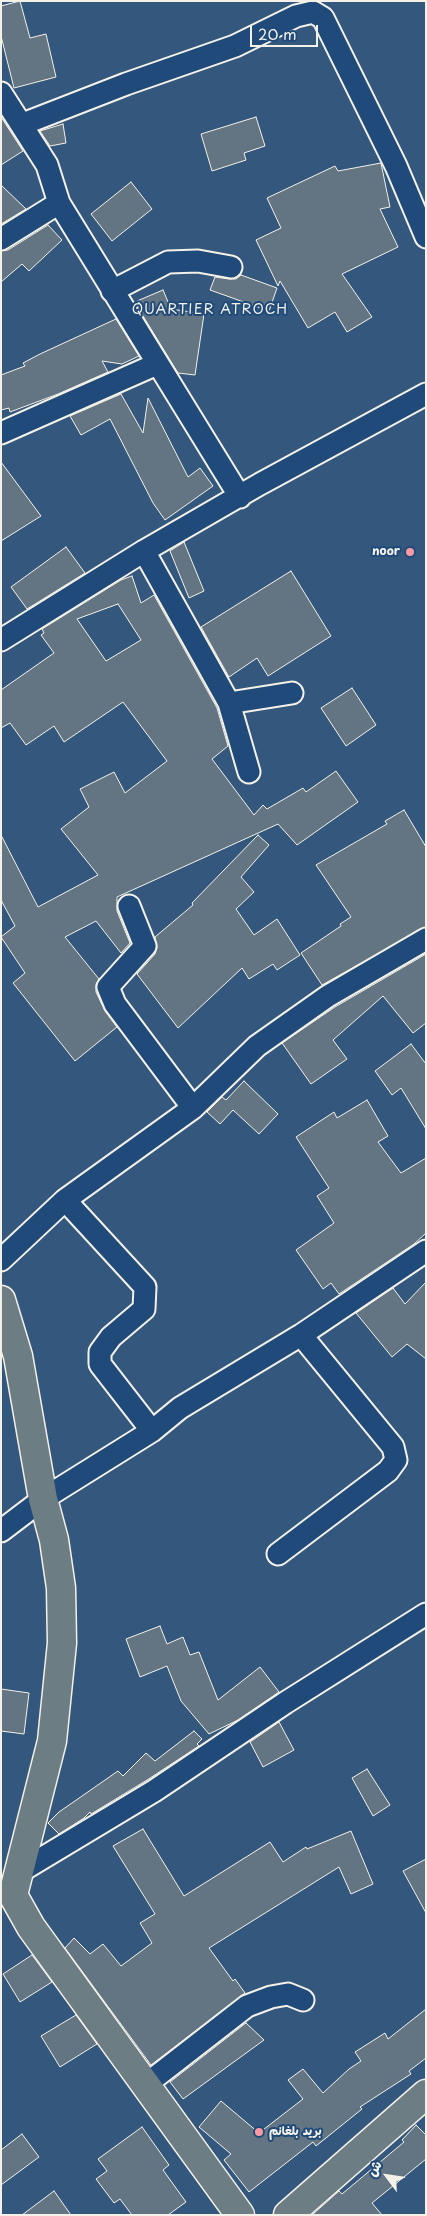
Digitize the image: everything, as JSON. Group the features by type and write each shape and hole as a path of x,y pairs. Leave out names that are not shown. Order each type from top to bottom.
{"main road":[{"path":"1,1300 18,1356 43,1499 54,1540 61,1588 62,1643 52,1741 12,1889 31,1927 144,2086 240,2215"},
{"path":"288,2215 426,2094"}],"street":[{"path":"23,124 126,84 236,46 296,16 313,12 323,18 396,166 426,237"},
{"path":"1,93 23,124 47,165 59,203 240,496"},
{"path":"1,239 59,203"},
{"path":"112,291 168,262 198,260 231,267"},
{"path":"1,433 157,364"},
{"path":"1,640 144,551 426,394"},
{"path":"144,551 229,703 248,772"},
{"path":"229,703 292,693"},
{"path":"129,906 145,946 108,987 115,1004 193,1108"},
{"path":"1,1260 65,1200 193,1108 257,1046 336,990 426,938"},
{"path":"65,1200 145,1287 144,1309 111,1337 100,1352 100,1364 152,1431"},
{"path":"1,1531 43,1499 152,1431 180,1408 301,1335 426,1250"},
{"path":"278,1554 388,1471 396,1460 393,1447 301,1335"},
{"path":"12,1889 285,1703 426,1614"},
{"path":"144,2086 247,2006 271,1997 288,1994 303,2000"}],"building":[{"path":"20,1 30,38 46,34 56,77 14,88 1,36 1,6"},
{"path":"1,117 23,151 1,165"},
{"path":"256,117 265,146 244,153 246,160 212,171 201,134"},
{"path":"63,124 66,143 50,146 40,131"},
{"path":"381,163 390,207 380,209 398,247 342,274 372,317 347,332 335,312 308,328 280,281 278,286 256,240 281,228 267,198 335,166 338,171"},
{"path":"131,182 152,209 112,241 91,214"},
{"path":"1,185 26,209 1,224"},
{"path":"48,225 62,240 29,271 22,264 1,282 1,251 8,250"},
{"path":"241,275 277,288 269,311 210,290 215,277 236,279"},
{"path":"163,290 171,309 204,314 195,375 178,373 138,308 137,301"},
{"path":"116,319 139,356 122,364 102,361 108,372 10,412 9,408 1,410 1,375 25,366 23,363 40,354"},
{"path":"121,394 143,433 148,398 188,477 200,468 213,486 165,520 153,503 110,419 81,435 70,416"},
{"path":"1,462 41,516 1,541"},
{"path":"184,542 204,591 189,598 170,551"},
{"path":"66,547 85,573 27,609 11,587"},
{"path":"291,571 331,636 268,676 257,658 229,677 201,627"},
{"path":"132,576 141,603 154,595 217,708 228,746 212,759 254,815 263,805 267,809 303,788 306,792 336,771 358,802 297,845 278,824 117,897 117,911 130,943 121,953 96,921 65,937 99,979 96,985 96,992 105,1011 117,1027 75,1061 13,983 25,973 1,937 15,926 1,900 1,835 38,907 98,875 61,829 89,807 80,789 114,772 125,793 167,761 123,702 64,742 54,726 26,745 10,723 1,728 1,690 54,653 41,635 44,633 42,629 121,580","holes":["118,604 141,640 106,661 77,619"]},
{"path":"352,688 376,725 346,746 321,708"},
{"path":"404,810 426,847 426,927 322,985 301,953 351,917 316,865 387,824 385,821"},
{"path":"258,835 269,845 241,877 254,892 236,909 254,935 277,919 300,955 277,970 273,964 249,979 242,968 178,1028 137,974 155,954 157,948 155,937 193,905 192,903"},
{"path":"426,954 426,1023 413,1033 383,996 333,1040 347,1059 311,1084 282,1043 335,1007"},
{"path":"411,1044 426,1064 426,1129 401,1088 392,1095 375,1071"},
{"path":"244,1081 278,1114 259,1134 233,1110 220,1124 207,1112 222,1097 226,1100"},
{"path":"367,1100 388,1136 378,1142 401,1173 426,1158 426,1233 414,1244 339,1294 331,1283 323,1289 296,1250 334,1223 317,1196 329,1188 296,1137 334,1112 337,1118"},
{"path":"426,1282 426,1359 407,1344 392,1357 356,1313 393,1288 405,1304"},
{"path":"160,1626 167,1644 183,1637 190,1655 199,1652 218,1700 260,1667 279,1692 238,1720 209,1734 181,1701 167,1666 140,1677 126,1639"},
{"path":"1,1689 29,1693 24,1734 1,1731"},
{"path":"279,1722 294,1750 263,1767 250,1742"},
{"path":"194,1731 202,1739 197,1744 199,1746 147,1780 91,1814 90,1812 59,1834 48,1823 59,1812 118,1771 123,1776 146,1753 155,1761"},
{"path":"367,1769 390,1805 373,1816 352,1778"},
{"path":"143,1829 184,1896 270,1842 283,1862 306,1847 307,1849 351,1831 373,1884 351,1894 339,1867 209,1948 233,1981 235,1979 245,1993 151,2065 65,1948 74,1938 90,1954 103,1944 121,1966 152,1943 140,1923 155,1914 113,1846"},
{"path":"426,1859 426,1913 403,1871"},
{"path":"32,1955 52,1982 20,2002 3,1974"},
{"path":"426,2009 426,2058 409,2071 411,2074 360,2107 362,2109 316,2146 313,2142 249,2192 224,2160 231,2154 199,2127 221,2101 259,2133 303,2099 288,2080 303,2069 323,2093 349,2069 361,2061 355,2052 385,2033 388,2039"},
{"path":"76,2015 97,2044 60,2067 41,2036"},
{"path":"246,2023 264,2040 183,2099 170,2082"},
{"path":"416,2125 426,2135 426,2159 372,2203 382,2215 312,2215 339,2191 342,2194 404,2142 402,2140"},
{"path":"142,2127 169,2165 163,2170 186,2202 168,2215 132,2215 120,2199 114,2203 96,2179 107,2171 98,2159"},
{"path":"22,2134 39,2157 1,2185 1,2150"},
{"path":"54,2191 71,2215 22,2215"}],"place":[{"name":"noor","path":"410,552"},
{"name":"بريد بلغانم","path":"259,2132"}],"district":[{"name":"QUARTIER ATROCH","path":"210,310"}]}
